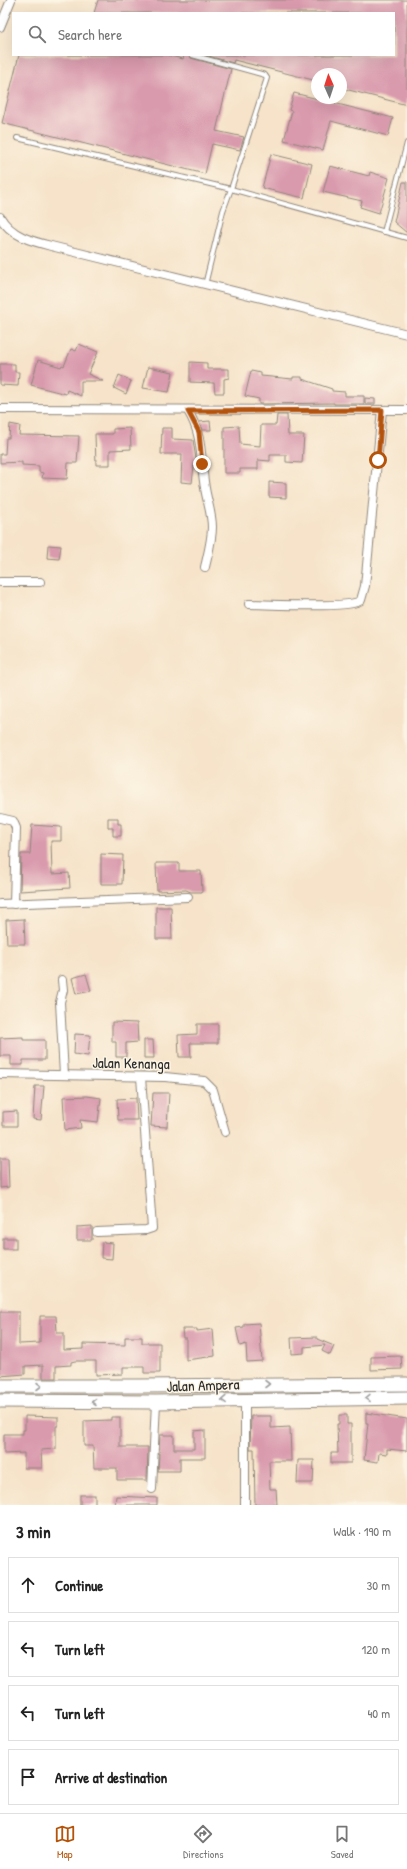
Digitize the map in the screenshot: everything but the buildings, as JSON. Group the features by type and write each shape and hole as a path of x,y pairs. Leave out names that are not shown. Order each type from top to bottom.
{"main road":[{"name":"Jalan Ampera","path":"0,1386 407,1384"},
{"path":"140,1386 140,1402"},
{"name":"Jalan Ampera","path":"0,1401 156,1402 245,1399 407,1398"}],"street":[{"path":"0,28 11,0"},
{"path":"0,217 16,234 31,241 407,334"},
{"path":"0,409 188,411 407,410"},
{"path":"249,604 300,606 353,604 361,600 365,586 382,410"},
{"path":"188,411 196,423 201,441 203,478 212,520 212,530 205,567"},
{"path":"0,582 40,582"},
{"path":"0,818 13,821 16,828 14,904"},
{"path":"0,904 188,897"},
{"path":"62,980 63,990 60,1002 64,1075"},
{"name":"Jalan Kenanga","path":"0,1074 192,1078 204,1081 213,1090 225,1132"},
{"path":"97,1232 146,1230 152,1228 141,1077"},
{"path":"245,1399 245,1505"},
{"path":"152,1489 156,1402"}],"lane":[{"path":"196,56 265,74 267,78 223,211 205,285"},
{"path":"17,138 231,189 407,238"},
{"path":"384,232 407,144"}],"route":[{"path":"202,464 199,432 196,423 188,411 382,410 378,460"}]}
